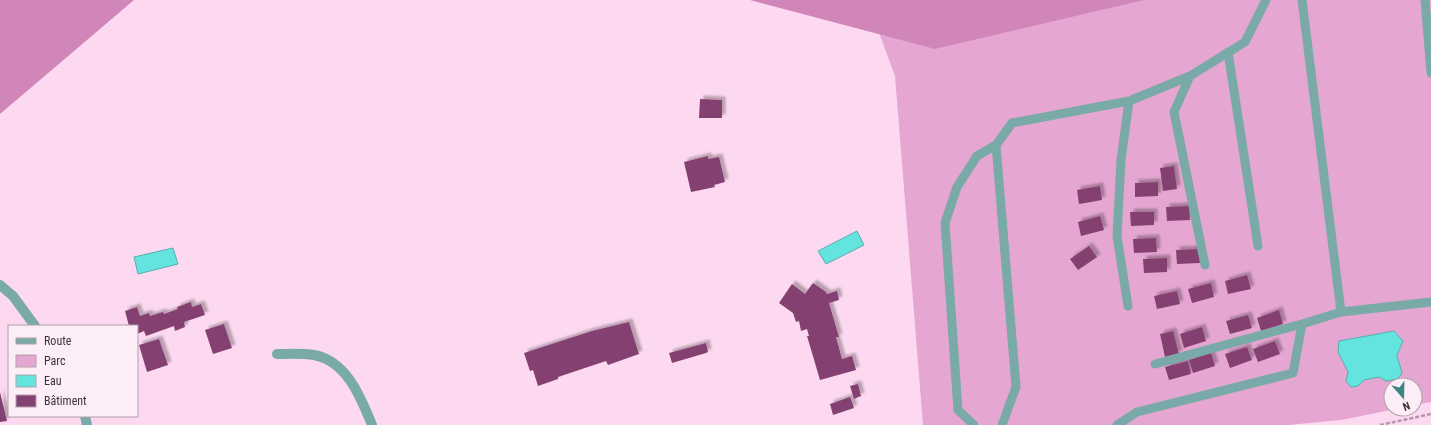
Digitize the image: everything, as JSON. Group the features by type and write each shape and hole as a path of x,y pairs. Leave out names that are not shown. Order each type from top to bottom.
{"street":[{"path":"0,285 13,296 34,325"},
{"path":"277,354 315,355 335,364 348,377 355,388 362,400 372,425"}],"lane":[{"path":"974,425 958,410 946,224 957,187 977,156 996,145 1012,123 1129,101 1190,76 1245,42 1266,0"},
{"path":"1302,0 1341,312"},
{"path":"1425,0 1431,73"},
{"path":"1228,52 1258,246"},
{"path":"1190,76 1174,112 1205,265"},
{"path":"1128,306 1117,236 1121,160 1129,101"},
{"path":"996,145 1016,387 1002,425"},
{"path":"1156,364 1341,312 1431,302"},
{"path":"1117,425 1137,412 1293,373 1302,324"}],"path":[{"path":"1380,425 1431,414"}],"green space":[{"path":"867,0 1431,0 1431,402 1423,404 1423,377 1383,377 1383,412 1341,420 1288,425 923,425 895,76"}],"shaded area":[{"path":"0,0 134,0 0,114"},
{"path":"750,0 1144,0 935,49"}],"water":[{"path":"857,231 864,245 826,264 818,251"},
{"path":"173,248 178,264 138,274 134,257"},
{"path":"1394,331 1403,341 1397,355 1402,373 1399,377 1383,377 1383,379 1379,377 1364,380 1358,386 1351,387 1346,381 1348,372 1338,352 1339,341"}],"building":[{"path":"700,99 722,100 722,118 699,118"},
{"path":"708,156 708,159 719,157 725,182 714,185 715,187 691,192 684,162"},
{"path":"1174,166 1177,189 1163,191 1160,168"},
{"path":"1158,182 1158,196 1135,197 1135,183"},
{"path":"1100,186 1102,200 1079,204 1077,190"},
{"path":"1189,206 1190,220 1167,221 1166,207"},
{"path":"1130,212 1154,212 1154,225 1131,226"},
{"path":"1100,216 1104,230 1081,236 1078,222"},
{"path":"1156,238 1157,252 1134,253 1133,239"},
{"path":"1089,246 1097,257 1078,270 1070,259"},
{"path":"1199,249 1200,263 1177,264 1176,250"},
{"path":"1167,258 1167,272 1144,273 1143,259"},
{"path":"1247,275 1251,289 1228,294 1225,281"},
{"path":"813,283 827,294 837,291 839,300 829,303 839,337 836,337 842,359 852,356 856,370 820,380 807,336 809,336 807,329 801,331 799,321 796,322 793,313 779,303 792,284 805,294"},
{"path":"1211,283 1214,297 1192,303 1188,289"},
{"path":"1177,291 1180,304 1157,309 1154,296"},
{"path":"191,302 192,307 201,304 205,315 184,322 185,327 175,331 174,326 146,336 144,331 138,334 138,325 129,325 125,311 137,307 140,316 149,313 150,316 163,312 164,314 178,309 177,307"},
{"path":"1279,310 1283,324 1261,331 1257,318"},
{"path":"1248,315 1252,328 1230,334 1226,321"},
{"path":"629,322 639,354 608,365 606,361 558,377 558,379 538,386 533,370 530,371 524,353 592,331"},
{"path":"224,324 232,348 213,354 205,330"},
{"path":"1202,327 1206,341 1184,348 1180,334"},
{"path":"1173,331 1179,354 1165,357 1160,334"},
{"path":"159,339 168,365 147,372 139,345"},
{"path":"1275,341 1280,354 1258,362 1253,349"},
{"path":"706,343 708,352 672,363 669,353"},
{"path":"1247,347 1252,360 1230,368 1225,354"},
{"path":"1211,353 1215,366 1193,373 1189,360"},
{"path":"1188,361 1191,374 1169,380 1165,367"},
{"path":"858,384 861,396 854,399 850,386"},
{"path":"0,392 7,421 0,422"},
{"path":"850,397 854,408 833,415 830,404"}]}
